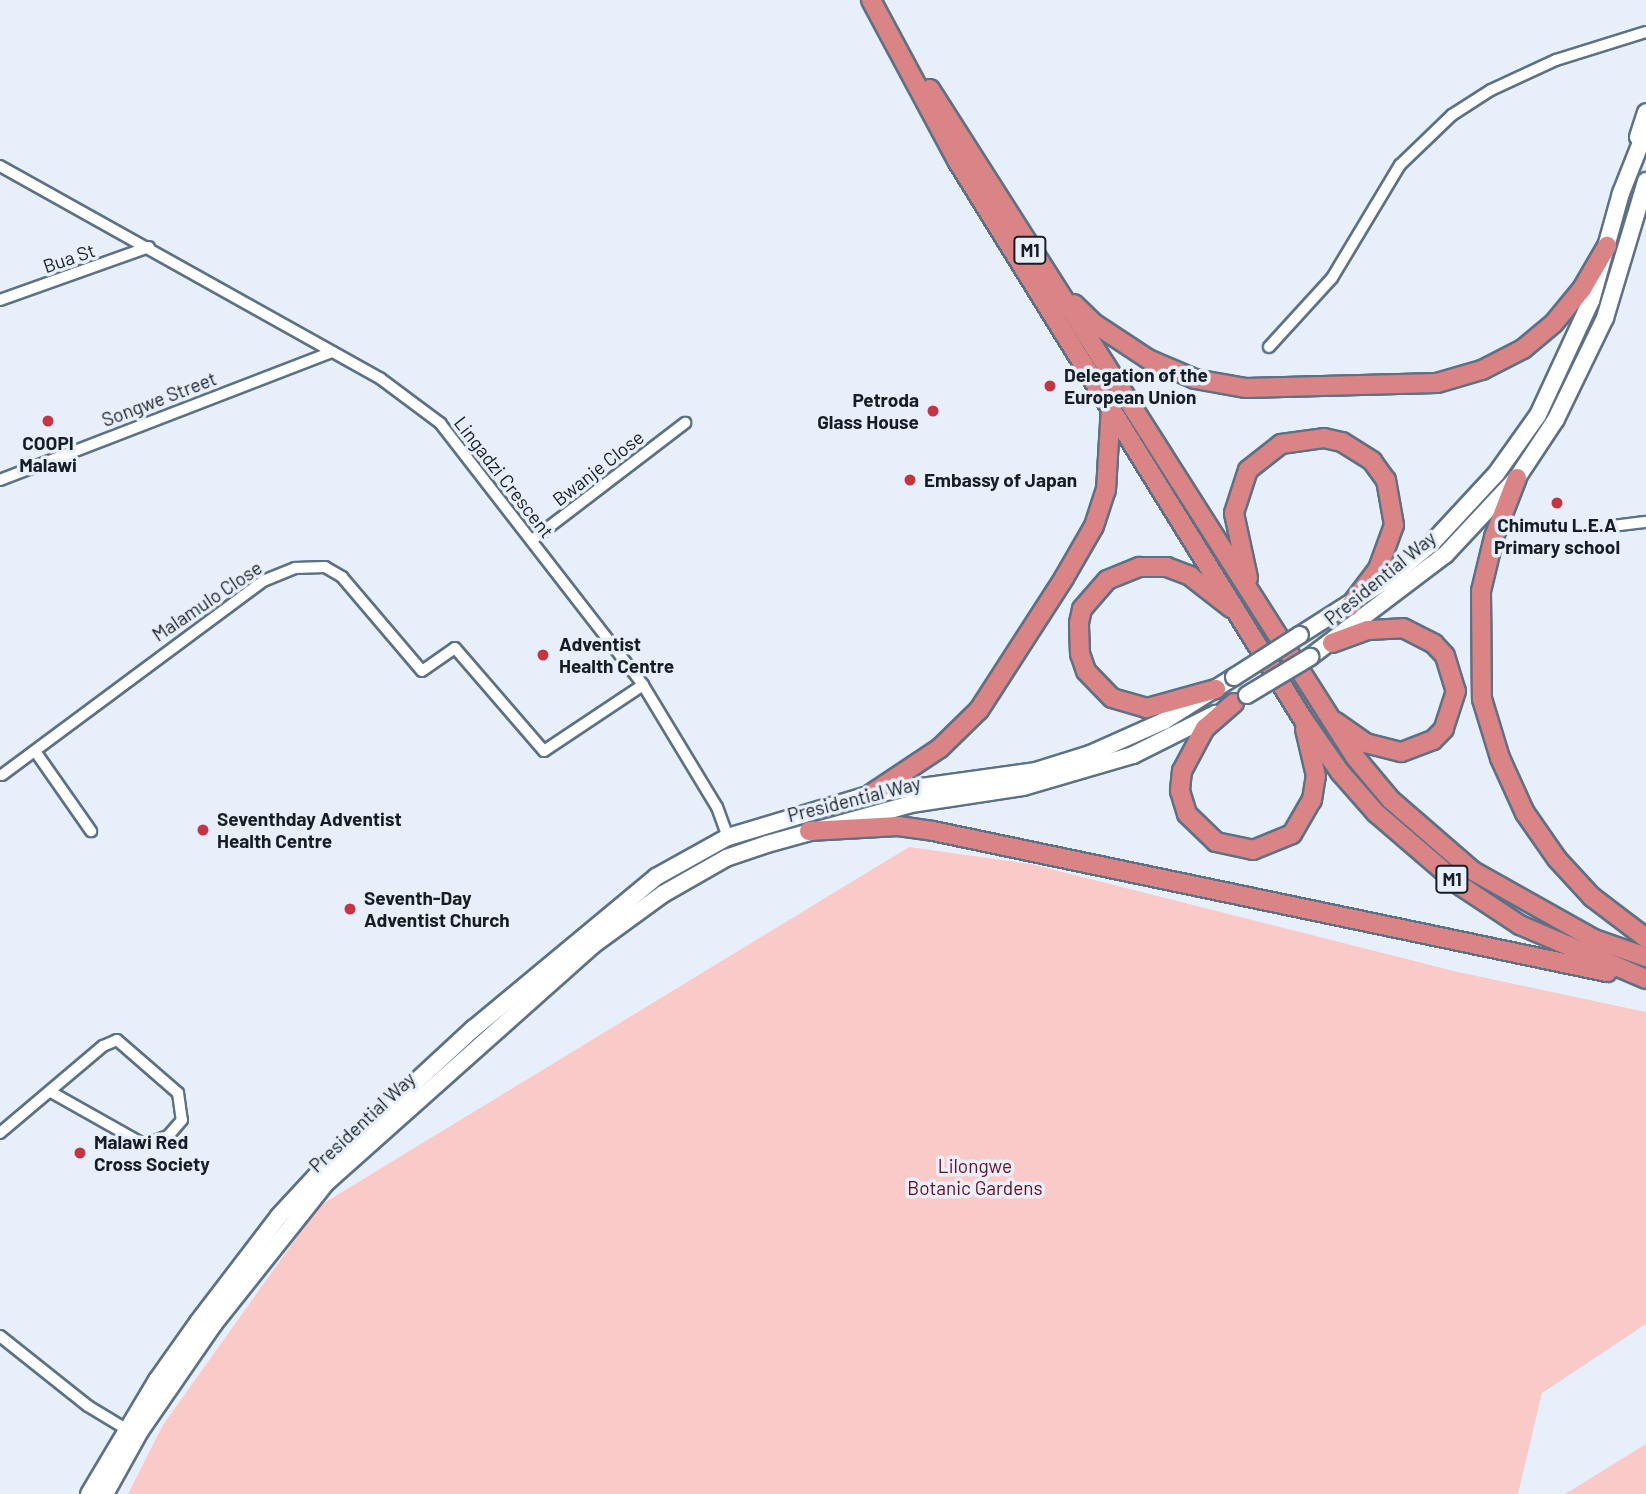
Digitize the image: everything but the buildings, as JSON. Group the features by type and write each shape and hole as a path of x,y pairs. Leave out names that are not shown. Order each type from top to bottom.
{"highway":[{"name":"M1","path":"871,0 958,162 1303,719 1376,813 1461,886 1520,925 1640,978"},
{"name":"M1","path":"888,28 911,57 1051,282 1171,464 1324,714 1391,800 1473,871 1594,939 1646,957"},
{"path":"1051,282 1095,324 1148,359 1195,379 1247,388 1437,383 1482,370 1534,340 1555,323 1582,289 1607,246"},
{"path":"871,794 940,748 979,710 1064,578 1094,526 1107,490 1111,407"},
{"path":"1258,604 1238,541 1234,513 1239,489 1248,470 1273,449 1303,438 1324,438 1357,449 1372,461 1386,480 1392,502 1390,545 1378,569 1349,607"},
{"path":"1517,478 1494,537 1481,591 1482,699 1500,758 1525,813 1557,859 1592,897 1646,938"},
{"path":"1216,689 1147,708 1112,698 1098,688 1080,654 1082,609 1107,580 1155,565 1190,576 1242,617"},
{"path":"1324,714 1366,743 1401,752 1433,740 1444,729 1456,691 1445,656 1434,644 1403,628 1368,630 1332,643"},
{"path":"1240,699 1205,728 1189,752 1180,792 1198,829 1233,848 1252,850 1274,844 1292,834 1303,819 1316,776 1303,719"},
{"path":"809,831 898,826 933,831 1560,965 1640,978"}],"main road":[{"path":"1621,193 1646,112"},
{"path":"1621,193 1646,130"},
{"name":"Presidential Way","path":"105,1494 140,1431 213,1325 275,1243 335,1174 612,930 726,858 809,831 911,804 1023,787 1121,759 1240,699 1310,657 1332,643 1444,555 1517,478 1585,365 1605,318 1646,181"},
{"name":"Presidential Way","path":"89,1494 126,1429 244,1260 327,1164 600,919 656,877 728,836 871,794 1037,771 1090,754 1164,721 1349,607 1432,543 1496,474 1538,415 1571,350 1607,246 1621,193"}],"street":[{"path":"1269,347 1332,278 1400,165 1452,115 1491,90 1556,60 1646,32"},
{"name":"Lingadzi Crescent","path":"0,166 381,379 440,423 643,685 717,807 728,836"},
{"name":"Bua St","path":"0,300 149,247"},
{"name":"Songwe Street","path":"0,480 332,352"},
{"name":"Bwanje Close","path":"532,540 685,423"},
{"path":"1612,526 1646,522"},
{"name":"Malamulo Close","path":"2,775 263,581 295,568 325,568 342,577 422,671 455,648 544,751 643,685"},
{"path":"35,751 91,831"},
{"path":"0,1133 103,1046 120,1041 178,1093 182,1120 168,1136 145,1145 51,1092"},
{"path":"0,1336 88,1405 126,1429"}],"green space":[{"name":"Lilongwe Botanic Gardens","path":"909,847 1031,864 1458,972 1646,1012 1646,1324 1542,1393 1518,1494 128,1494 163,1425 319,1206"},
{"path":"1646,1444 1646,1494 1565,1494"}],"place":[{"name":"Delegation of the European Union","path":"1050,386"},
{"name":"Petroda Glass House","path":"933,411"},
{"name":"COOPI Malawi","path":"48,421"},
{"name":"Embassy of Japan","path":"910,480"},
{"name":"Chimutu L.E.A Primary school","path":"1557,503"},
{"name":"Adventist Health Centre","path":"543,655"},
{"name":"Seventhday Adventist Health Centre","path":"203,830"},
{"name":"Seventh-Day Adventist Church","path":"350,909"},
{"name":"Malawi Red Cross Society","path":"80,1153"}]}
